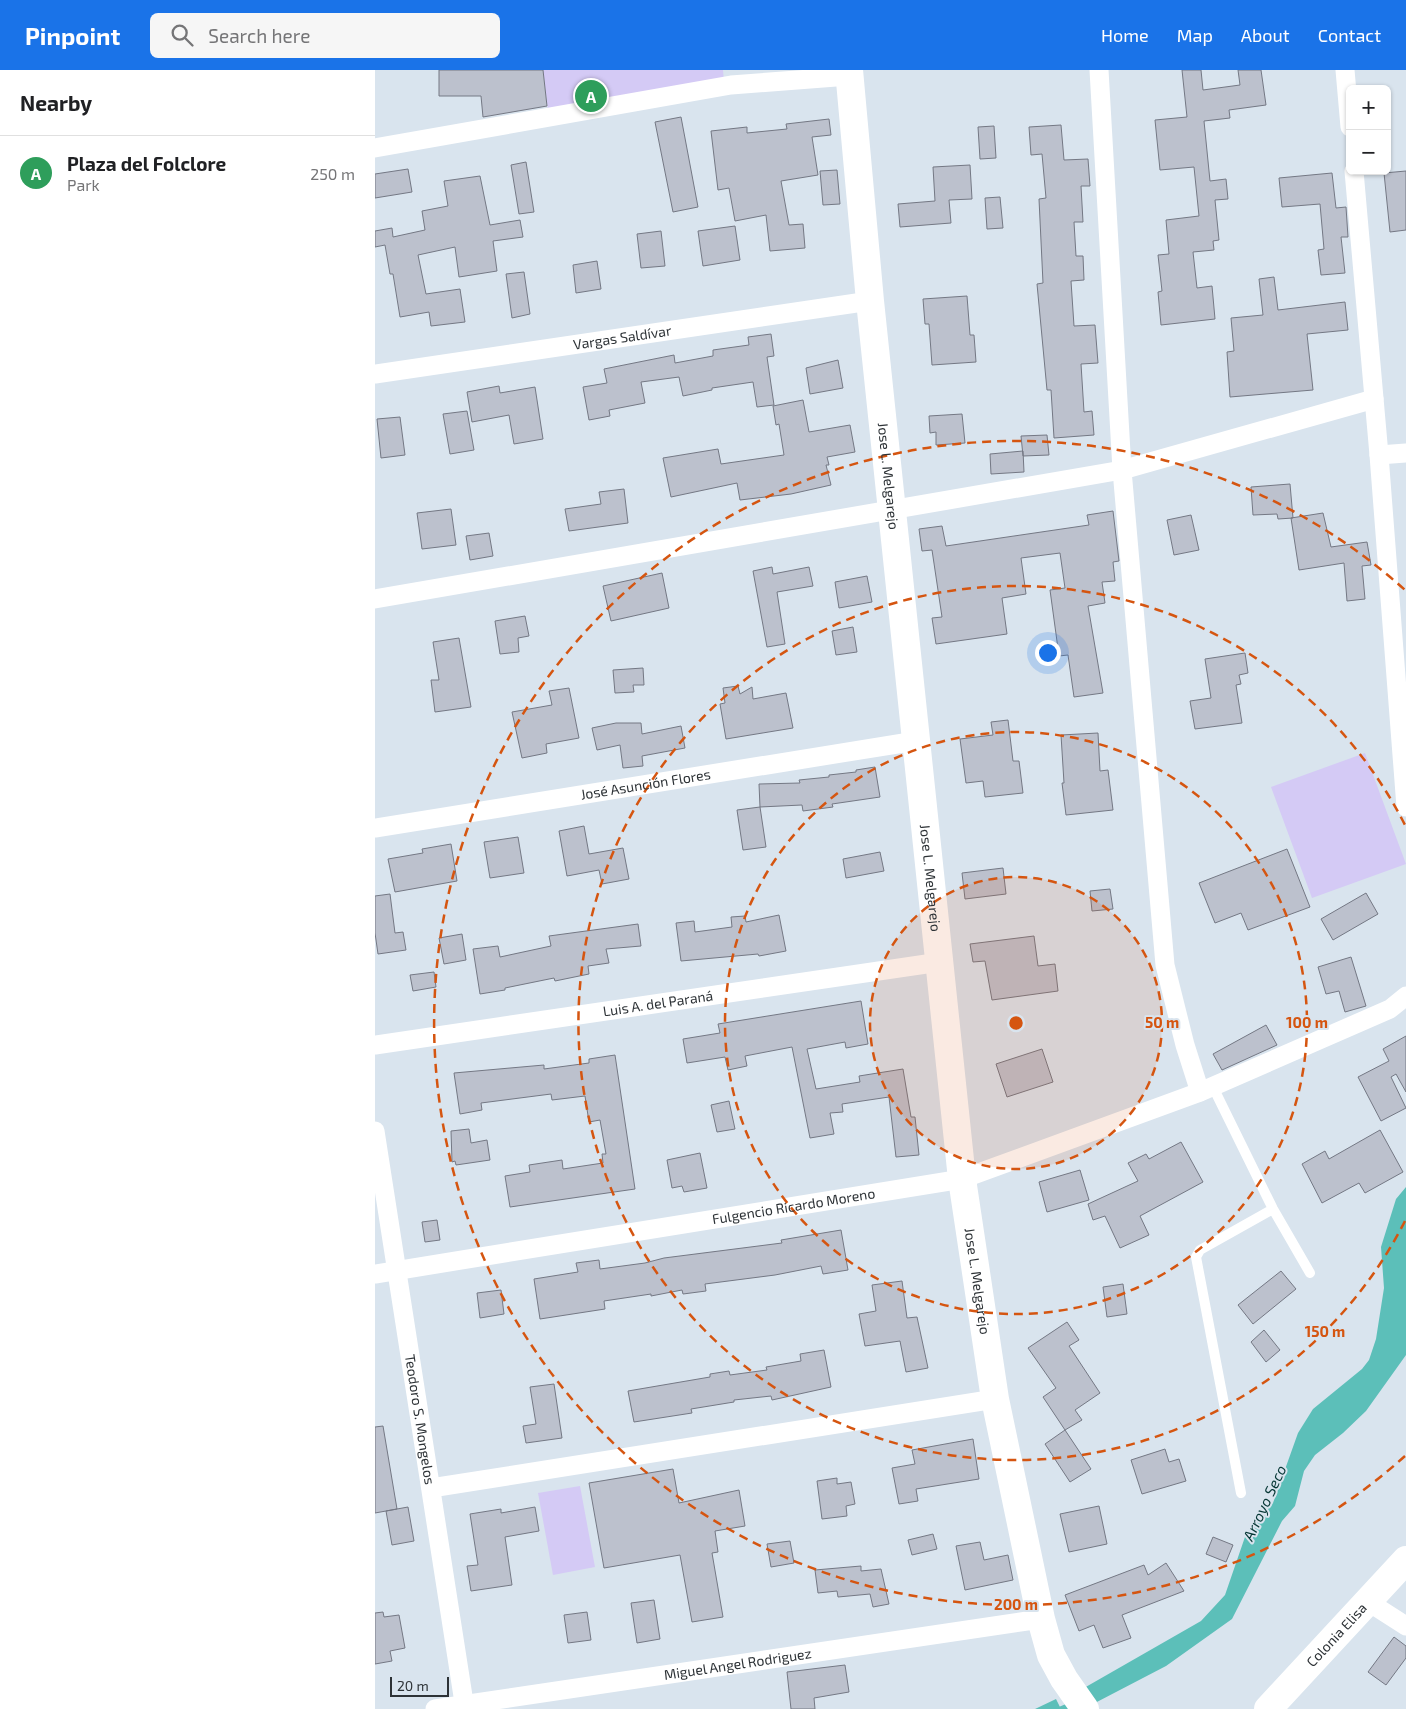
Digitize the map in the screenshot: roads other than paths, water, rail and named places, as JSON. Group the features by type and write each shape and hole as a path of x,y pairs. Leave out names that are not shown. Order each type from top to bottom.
{"street":[{"path":"1099,70 1122,470 1165,964 1185,1045 1207,1090"},
{"path":"1345,70 1346,85"},
{"path":"375,148 731,86 849,73"},
{"name":"Jose L. Melgarejo","path":"849,73 892,510 962,1179 995,1398 1041,1619 1051,1655 1064,1679 1085,1709"},
{"path":"1354,175 1379,455 1406,807"},
{"name":"Vargas Saldívar","path":"375,374 871,301"},
{"path":"375,599 1122,470 1374,399"},
{"path":"1379,455 1406,452"},
{"name":"José Asunción Flores","path":"375,828 916,741"},
{"name":"Luis A. del Paraná","path":"375,1045 940,962"},
{"name":"Fulgencio Ricardo Moreno","path":"375,1274 397,1272 962,1179 1207,1090 1390,1009 1406,996"},
{"name":"Teodoro S. Mongelos","path":"375,1131 465,1707"},
{"path":"431,1488 995,1398"},
{"name":"Colonia Elisa","path":"1268,1709 1406,1560"},
{"path":"1367,1601 1406,1626"},
{"name":"Miguel Angel Rodriguez","path":"435,1709 465,1707 1041,1619"}],"lane":[{"path":"1207,1090 1310,1273"},
{"path":"1241,1493 1196,1257 1200,1250 1273,1209"}],"waterway":[{"name":"Arroyo Seco","path":"1061,1709 1073,1704"}],"place":[{"name":"Plaza del Folclore","path":"591,96"}]}
